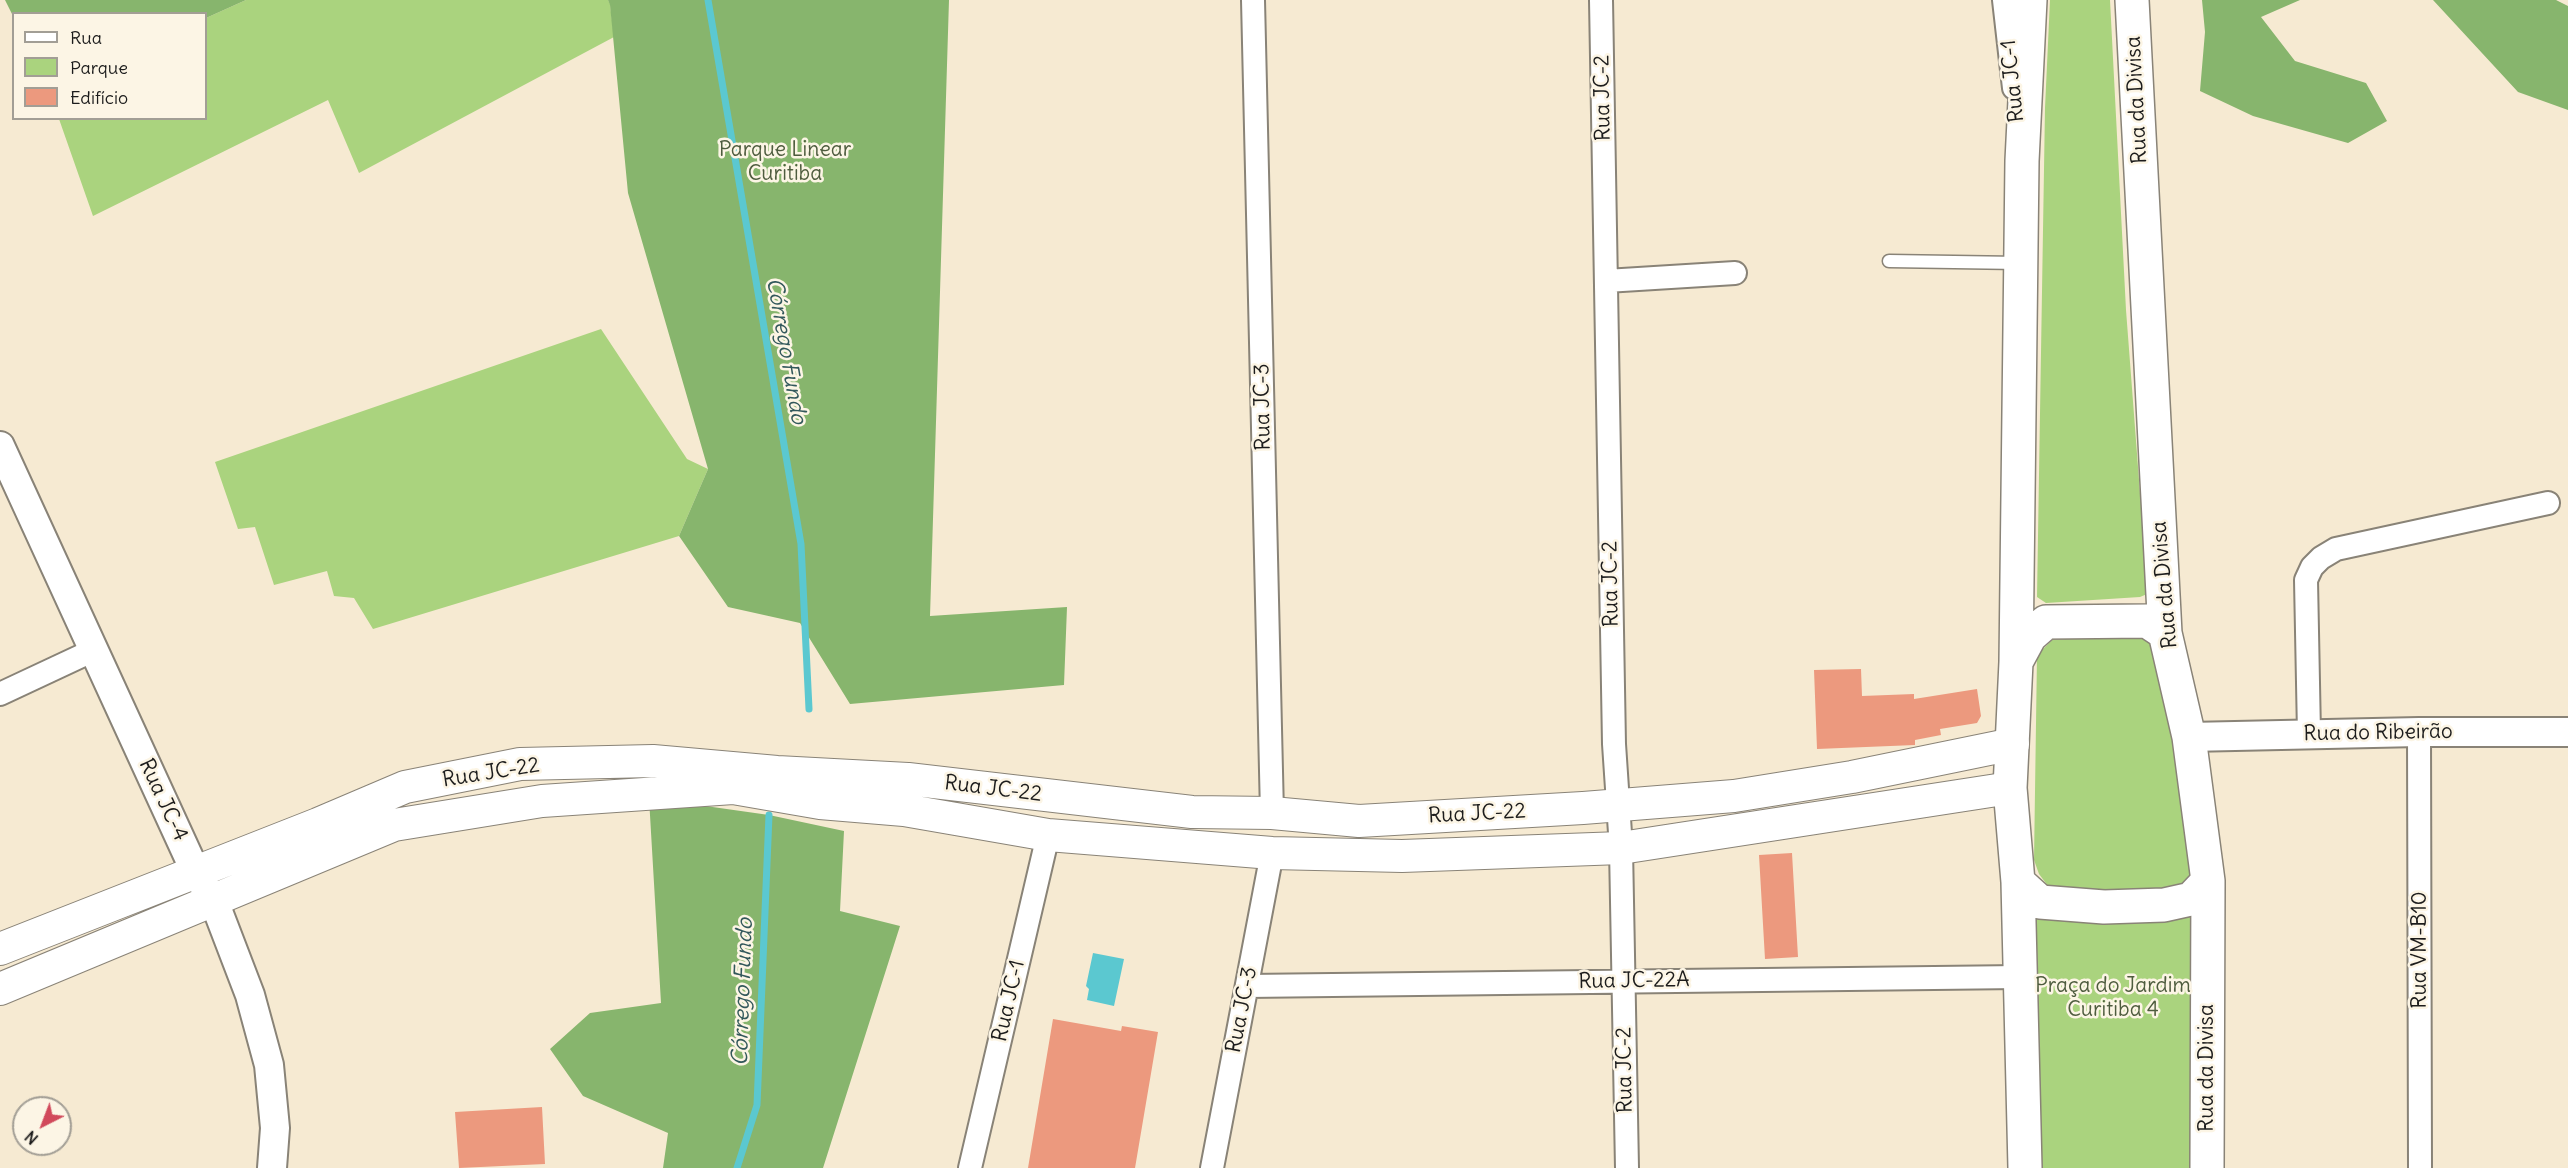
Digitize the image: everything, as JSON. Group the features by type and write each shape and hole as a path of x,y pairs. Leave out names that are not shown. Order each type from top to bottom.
{"main road":[{"path":"2025,1168 2018,882 2010,788 2016,662 2022,161 2030,0"},
{"name":"Rua da Divisa","path":"2132,0 2165,633 2188,737 2208,881 2207,1168"},
{"path":"2016,662 2030,636 2046,622 2147,621 2165,633"},
{"name":"Rua JC-22","path":"0,949 196,873 405,787 520,764 653,761 777,772 908,779 1192,812 1272,813 1359,821 1734,796 1852,777 2013,744"},
{"path":"904,810 908,779"},
{"name":"Rua JC-22","path":"0,989 394,825 542,801 733,788 819,803 904,810 1048,835 1272,853 1402,855 1621,848 2010,788"},
{"path":"2018,882 2040,902 2104,907 2164,905 2191,899 2208,881"}],"street":[{"name":"Rua JC-3","path":"1253,0 1272,813"},
{"name":"Rua JC-2","path":"1601,0 1614,744 1621,848 1627,1168"},
{"name":"Rua JC-1","path":"2004,0 2022,161"},
{"path":"1606,281 1735,273"},
{"name":"Rua JC-4","path":"2,453 196,873 214,901 250,995 269,1065 275,1128 272,1168"},
{"path":"2309,734 2306,580 2312,567 2336,549 2548,503"},
{"path":"0,693 94,650"},
{"name":"Rua do Ribeirão","path":"2188,737 2420,732 2568,732"},
{"name":"Rua VM-B10","path":"2420,732 2420,1168"},
{"name":"Rua JC-1","path":"970,1168 1048,835"},
{"name":"Rua JC-3","path":"1212,1168 1272,853"},
{"name":"Rua JC-22A","path":"1247,986 2020,977"}],"lane":[{"path":"1889,261 2020,263"}],"green space":[{"path":"5,0 246,0 207,18 207,12 12,12 12,14"},
{"path":"246,0 608,0 614,37 359,173 328,100 93,216 59,120 207,120 207,18"},
{"name":"Parque Linear Curitiba","path":"608,0 949,0 930,616 1067,607 1064,685 850,704 800,623 728,607 679,536 708,469 628,193"},
{"path":"2050,0 2110,0 2126,310 2140,493 2152,592 2140,597 2046,603 2037,597 2045,108"},
{"path":"2202,0 2300,0 2261,17 2295,61 2366,83 2387,121 2348,143 2253,116 2200,91 2205,32"},
{"path":"2433,0 2556,0 2568,6 2568,110 2518,92"},
{"path":"601,329 687,459 708,469 679,536 373,629 354,598 334,596 327,571 274,585 255,527 238,529 215,462"},
{"path":"2134,634 2150,642 2159,660 2195,870 2186,885 2166,889 2051,890 2039,874 2034,860 2037,655 2052,640"},
{"path":"649,798 769,815 844,831 840,911 900,926 823,1168 663,1168 668,1133 583,1096 550,1049 590,1013 661,1003"},
{"name":"Praça do Jardim Curitiba 4","path":"2027,901 2197,904 2196,1168 2032,1168"}],"water":[{"path":"1093,953 1124,959 1114,1006 1087,1000 1089,989 1086,986"}],"building":[{"path":"1861,669 1862,696 1914,694 1914,699 1977,689 1981,716 1977,723 1940,729 1941,735 1915,740 1915,745 1817,749 1814,670"},
{"path":"1792,853 1798,957 1765,959 1759,855"},
{"path":"1053,1019 1121,1031 1122,1026 1158,1032 1135,1168 1028,1168"},
{"path":"542,1107 545,1164 459,1168 455,1112"}],"waterway":[{"name":"Córrego Fundo","path":"708,0 801,544 809,709"},
{"name":"Córrego Fundo","path":"737,1168 757,1105 769,815"}]}
